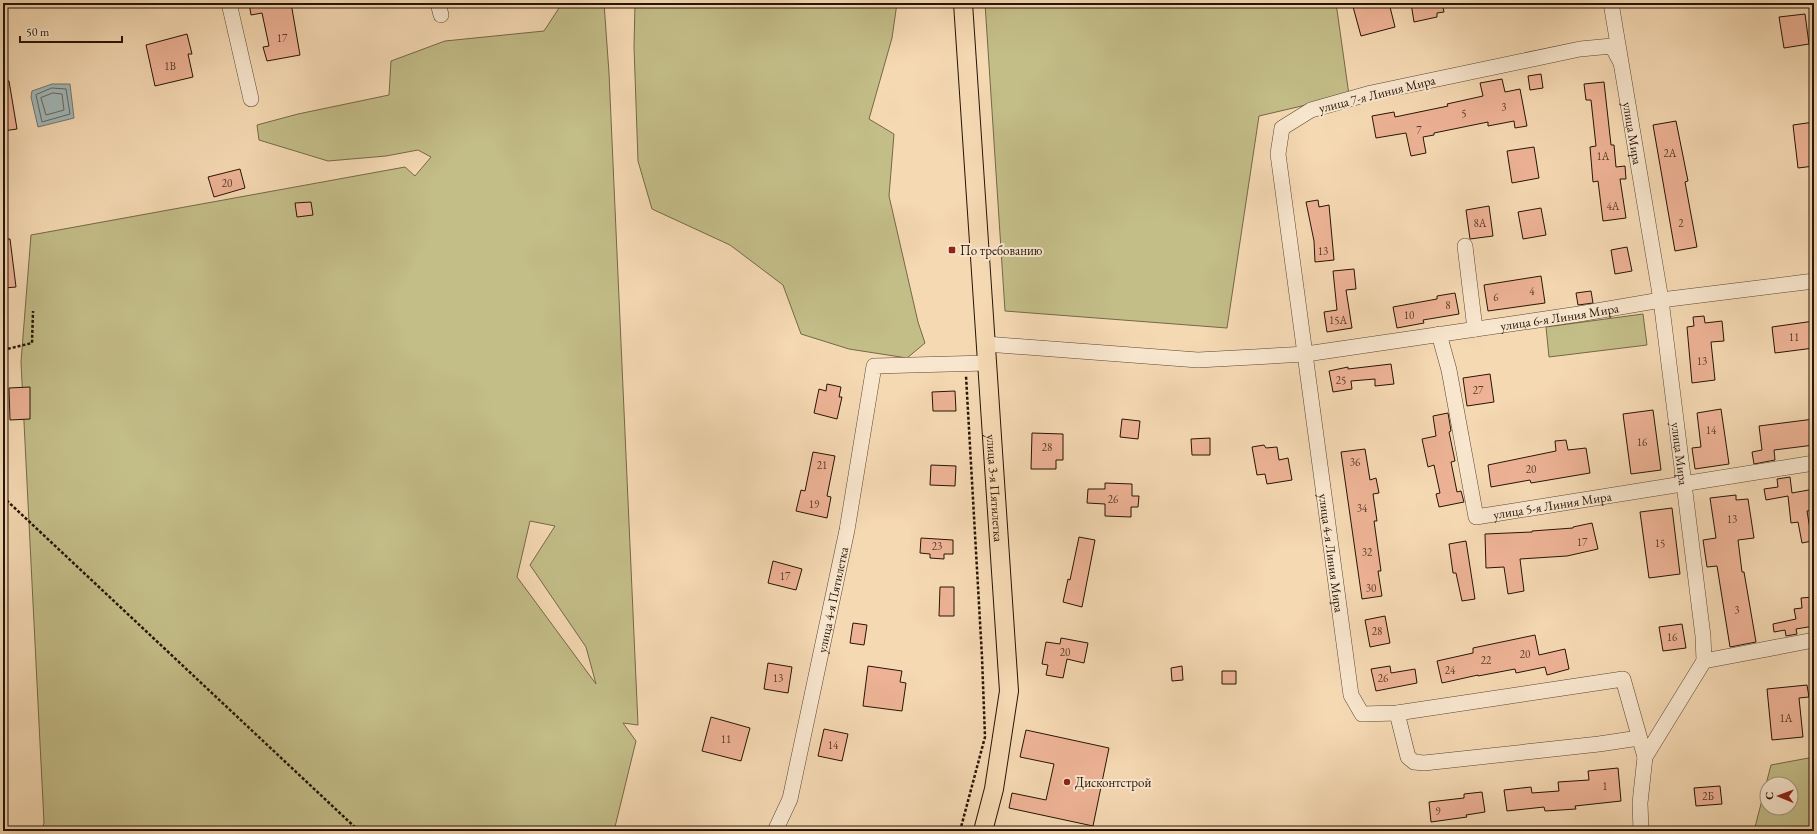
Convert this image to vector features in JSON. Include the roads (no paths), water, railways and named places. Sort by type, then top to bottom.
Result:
[{"type":"main road","name":"улица 3-я Пятилетка","points":[[963,3],[1009,691],[994,789],[983,831]]},
{"type":"street","points":[[229,3],[251,99]]},
{"type":"street","name":"улица Мира","points":[[1611,3],[1661,300],[1703,636],[1704,661]]},
{"type":"street","name":"улица 7-я Линия Мира","points":[[1306,354],[1278,154],[1282,128],[1311,110],[1371,93],[1580,49],[1612,46],[1620,61]]},
{"type":"street","points":[[1465,246],[1475,329]]},
{"type":"street","name":"улица 6-я Линия Мира","points":[[986,344],[1198,360],[1306,354],[1661,300],[1814,281]]},
{"type":"street","name":"улица 5-я Линия Мира","points":[[1438,334],[1449,370],[1476,517],[1814,463]]},
{"type":"street","name":"улица 4-я Линия Мира","points":[[1306,354],[1351,695],[1362,714],[1397,713],[1623,679],[1639,738]]},
{"type":"street","name":"улица 4-я Пятилетка","points":[[775,831],[790,799],[844,546],[874,366],[987,363]]},
{"type":"street","points":[[1645,757],[1704,661],[1814,640]]},
{"type":"street","points":[[1397,713],[1408,757],[1414,762],[1424,763],[1599,744],[1639,738],[1645,757],[1640,803],[1641,831]]},
{"type":"water","points":[[52,84],[70,84],[74,118],[38,127],[31,97],[32,91]]},
{"type":"place","name":"По требованию","points":[[952,250]]},
{"type":"place","name":"Дисконтстрой","points":[[1067,782]]}]
